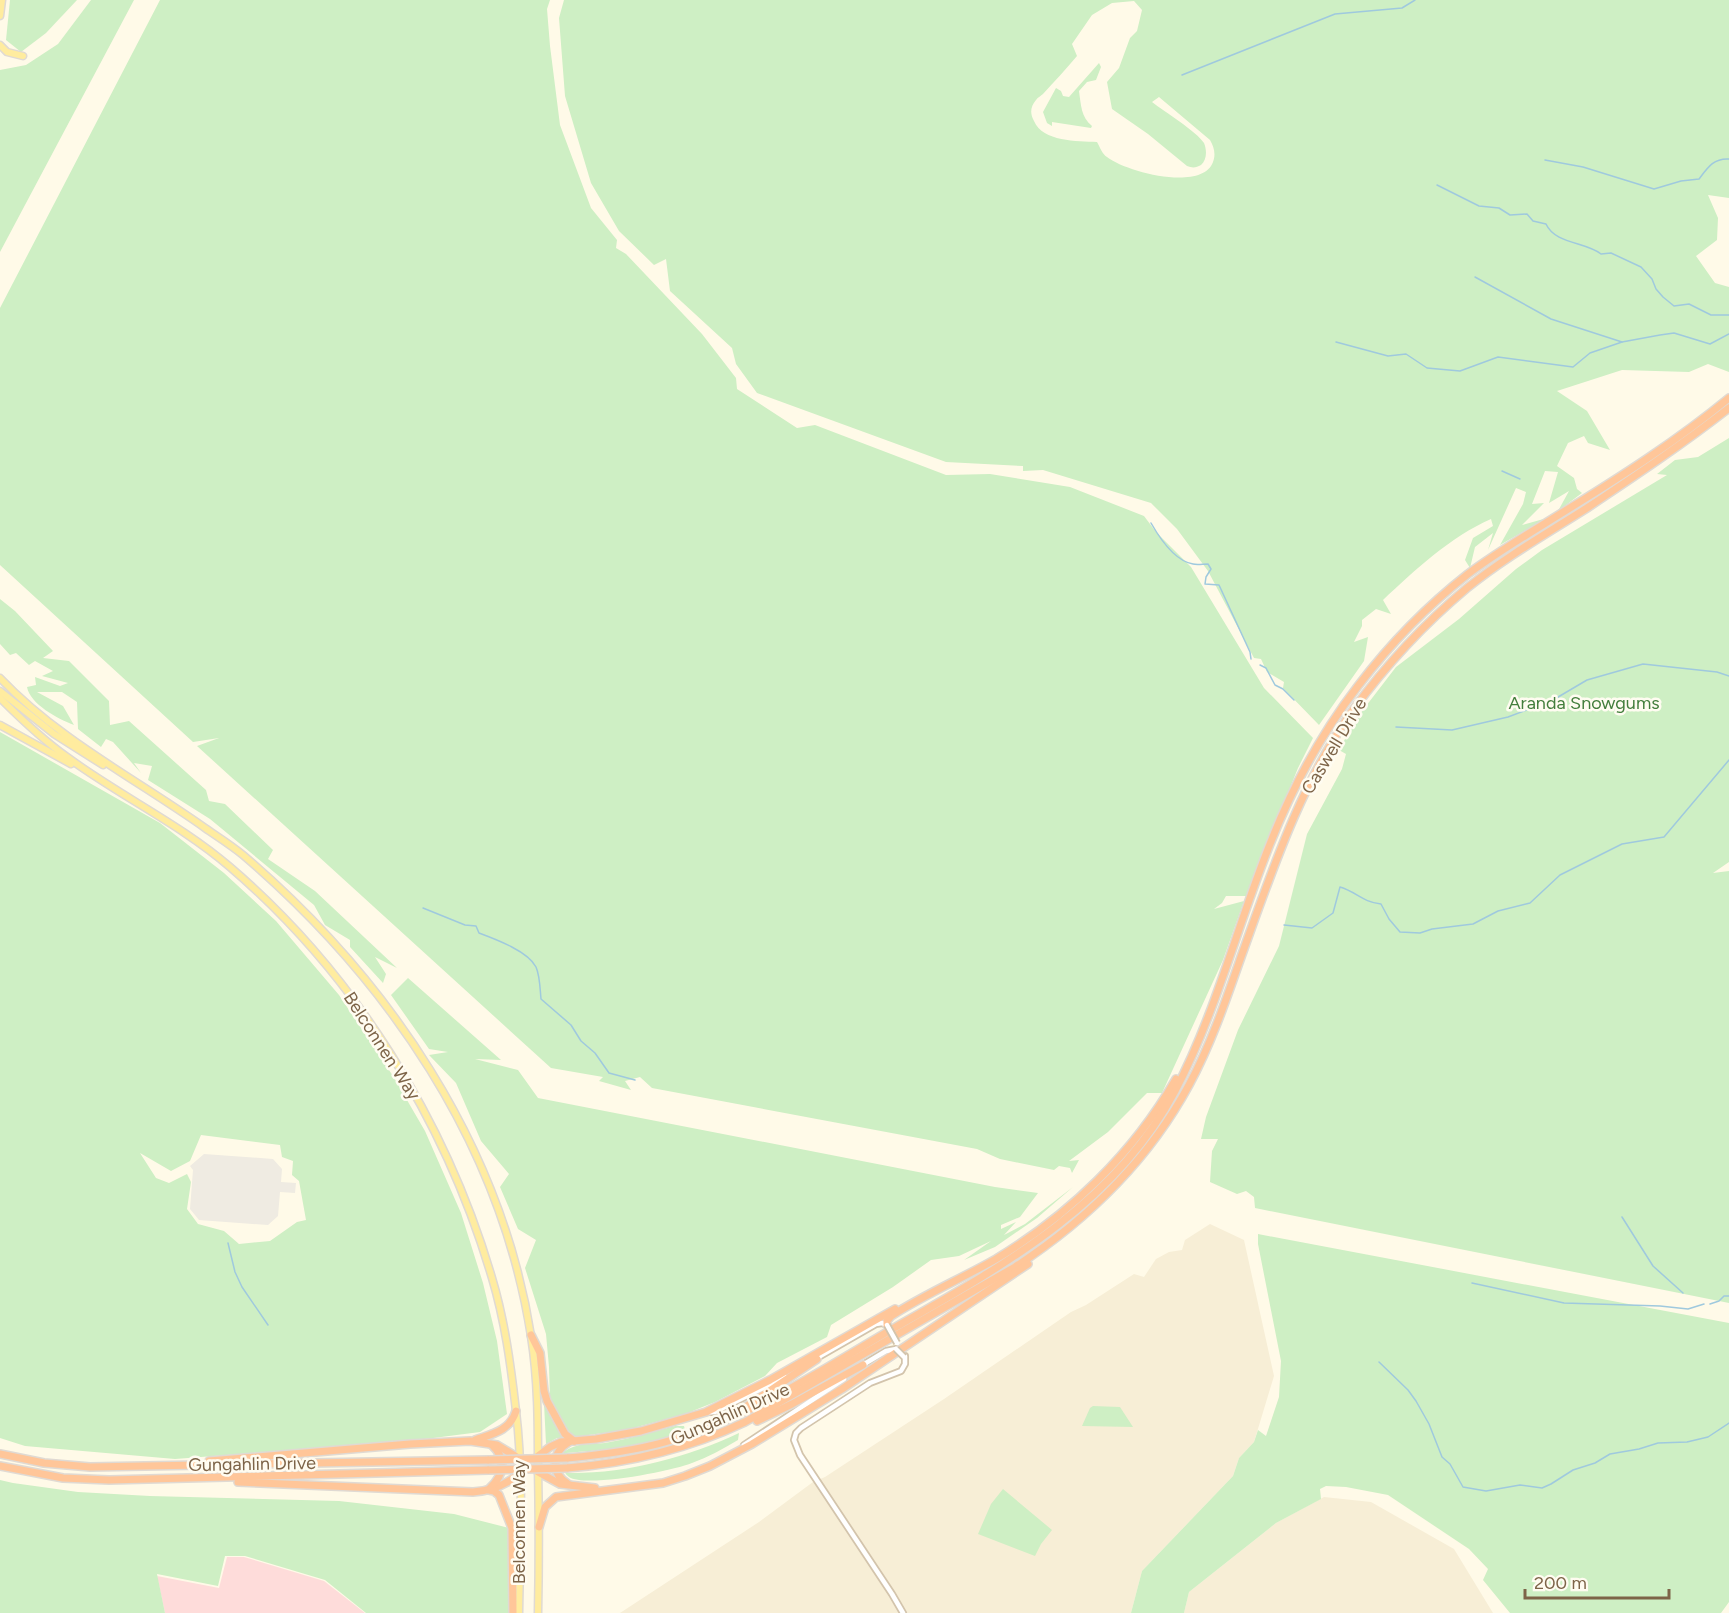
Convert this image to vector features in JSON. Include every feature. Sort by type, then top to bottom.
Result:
[{"type":"highway","name":"Caswell Drive","points":[[1217,991],[1288,801],[1308,761],[1344,705],[1386,652],[1433,604],[1468,574],[1666,446],[1729,398]]},
{"type":"highway","name":"Caswell Drive","points":[[1094,1208],[1150,1146],[1189,1086],[1217,1023],[1295,813],[1327,750],[1366,693],[1412,639],[1448,604],[1484,575],[1640,472],[1729,408]]},
{"type":"highway","points":[[887,1325],[890,1317],[918,1299],[978,1269],[1017,1246],[1070,1207],[1099,1179],[1157,1110],[1181,1071],[1217,991]]},
{"type":"highway","name":"Gungahlin Drive","points":[[0,1454],[66,1466],[159,1467],[489,1460],[567,1458],[620,1452],[677,1439],[774,1398],[978,1279],[1042,1238],[1087,1202],[1136,1149],[1172,1098],[1192,1057],[1217,991]]},
{"type":"highway","points":[[539,1527],[546,1505],[556,1497],[603,1489],[663,1483],[730,1456],[832,1395],[976,1300],[1075,1229],[1094,1208]]},
{"type":"highway","name":"Gungahlin Drive","points":[[0,1466],[63,1478],[174,1480],[567,1468],[633,1460],[703,1441],[779,1404],[1015,1267],[1053,1241],[1094,1208]]},
{"type":"highway","points":[[538,1456],[556,1444],[641,1431],[706,1412],[770,1380],[917,1296],[978,1269]]},
{"type":"highway","points":[[531,1335],[540,1353],[547,1401],[565,1434],[573,1441]]},
{"type":"highway","points":[[725,1420],[827,1353]]},
{"type":"highway","points":[[703,1441],[722,1437],[778,1412],[863,1365]]},
{"type":"highway","points":[[470,1441],[506,1427],[513,1420],[516,1412]]},
{"type":"highway","points":[[159,1467],[402,1444],[470,1441],[490,1443],[506,1449],[520,1459]]},
{"type":"highway","points":[[573,1441],[558,1452],[555,1466],[562,1480],[576,1486]]},
{"type":"highway","points":[[488,1490],[498,1480],[503,1467],[500,1455],[490,1443]]},
{"type":"highway","points":[[174,1480],[470,1492],[488,1490],[508,1482],[521,1472]]},
{"type":"highway","points":[[538,1472],[553,1481],[603,1489]]},
{"type":"highway","points":[[488,1490],[499,1495],[512,1528],[513,1613]]},
{"type":"main road","points":[[0,16],[2,0]]},
{"type":"main road","points":[[0,45],[7,52],[23,56]]},
{"type":"main road","name":"Belconnen Way","points":[[0,678],[26,704],[64,734],[240,853],[297,903],[363,976],[426,1061],[457,1115],[496,1199],[516,1265],[531,1335],[538,1410],[538,1613]]},
{"type":"main road","points":[[0,691],[63,740],[146,788]]},
{"type":"main road","name":"Belconnen Way","points":[[0,698],[55,748],[93,775],[162,817],[228,865],[283,915],[346,990],[404,1074],[432,1128],[468,1209],[493,1280],[516,1412],[520,1459],[519,1613]]},
{"type":"main road","points":[[0,725],[57,758],[93,775]]},
{"type":"main road","points":[[521,1472],[538,1456]]},
{"type":"main road","points":[[520,1459],[538,1472]]},
{"type":"street","points":[[706,1412],[716,1412],[748,1397],[877,1323],[887,1325],[904,1357],[905,1364],[901,1371],[870,1383],[801,1428],[794,1440],[796,1448],[903,1613]]},
{"type":"street","points":[[730,1456],[863,1365],[898,1346]]},
{"type":"shaded area","points":[[204,1154],[273,1159],[282,1169],[281,1182],[296,1183],[295,1193],[280,1192],[278,1216],[268,1225],[199,1220],[190,1209],[193,1170],[190,1166]]},
{"type":"shaded area","points":[[1210,1224],[1244,1240],[1274,1376],[1254,1442],[1239,1458],[1233,1476],[1142,1571],[1131,1613],[620,1613],[759,1522],[813,1482],[825,1477],[944,1399],[1071,1312],[1134,1274],[1144,1277],[1156,1259],[1169,1252],[1182,1250],[1185,1240]]},
{"type":"shaded area","points":[[1324,1497],[1371,1502],[1454,1549],[1493,1613],[1184,1613],[1189,1592],[1276,1523]]},
{"type":"shaded area","points":[[227,1557],[244,1557],[324,1581],[365,1613],[165,1613],[157,1576],[219,1588]]},
{"type":"green space","points":[[10,0],[77,0],[46,33],[21,52],[6,40]]},
{"type":"green space","points":[[91,0],[134,0],[0,252],[0,70],[26,65],[58,44]]},
{"type":"green space","points":[[160,0],[550,0],[547,9],[560,125],[591,208],[617,240],[616,248],[626,254],[702,334],[736,378],[737,389],[797,428],[815,425],[946,475],[990,474],[1070,487],[1144,516],[1156,532],[1191,567],[1264,688],[1313,738],[1298,768],[1246,896],[1226,896],[1222,903],[1214,909],[1244,901],[1223,960],[1162,1093],[1147,1093],[1108,1132],[1069,1161],[1079,1160],[1072,1173],[1070,1168],[1059,1166],[1054,1170],[1000,1159],[977,1149],[652,1088],[640,1077],[625,1081],[631,1090],[599,1081],[603,1077],[551,1068],[197,746],[219,738],[193,742],[0,565],[0,308]]},
{"type":"green space","points":[[564,0],[1729,0],[1729,198],[1708,195],[1718,218],[1717,240],[1696,256],[1715,283],[1729,287],[1729,372],[1708,364],[1689,372],[1622,370],[1557,391],[1587,411],[1610,450],[1588,443],[1584,436],[1568,443],[1557,466],[1574,478],[1577,489],[1582,493],[1558,511],[1569,491],[1549,503],[1558,472],[1545,471],[1532,504],[1544,503],[1522,525],[1547,518],[1500,545],[1523,504],[1526,492],[1516,488],[1488,550],[1493,533],[1475,547],[1470,568],[1465,560],[1473,538],[1493,526],[1491,519],[1461,535],[1408,577],[1383,600],[1391,614],[1376,609],[1362,620],[1362,626],[1354,642],[1368,637],[1364,661],[1319,725],[1283,688],[1284,682],[1267,672],[1261,659],[1254,658],[1208,571],[1177,529],[1151,503],[1043,470],[1023,471],[1023,466],[946,462],[757,393],[736,364],[732,348],[670,291],[666,259],[654,265],[619,231],[591,183],[565,96],[559,18]],"holes":[[[1134,1],[1142,10],[1137,31],[1130,38],[1119,68],[1107,82],[1112,109],[1148,134],[1187,166],[1201,165],[1206,155],[1204,143],[1187,127],[1152,102],[1159,97],[1210,140],[1214,153],[1213,162],[1206,171],[1194,176],[1180,178],[1163,176],[1130,168],[1105,156],[1097,142],[1061,139],[1045,133],[1038,128],[1032,116],[1031,110],[1036,100],[1077,56],[1072,44],[1092,15],[1112,3]]]},
{"type":"green space","points":[[1099,63],[1101,67],[1096,80],[1087,82],[1079,91],[1082,110],[1091,128],[1052,122],[1052,126],[1047,123],[1043,112],[1056,88],[1063,96],[1069,97]]},
{"type":"green space","name":"Aranda Snowgums","points":[[1729,438],[1729,862],[1713,873],[1729,871],[1729,1303],[1255,1208],[1254,1197],[1246,1191],[1237,1194],[1210,1182],[1212,1151],[1218,1139],[1201,1139],[1206,1117],[1238,1030],[1279,946],[1307,834],[1342,769],[1346,754],[1339,750],[1356,719],[1396,667],[1459,619],[1516,569],[1542,550],[1667,475],[1657,474],[1675,460],[1698,457]]},
{"type":"green space","points":[[0,599],[15,611],[53,651],[43,658],[69,661],[109,701],[110,725],[129,721],[206,790],[209,801],[225,804],[273,850],[268,859],[315,891],[397,968],[375,957],[386,974],[383,983],[350,947],[350,940],[325,925],[314,905],[210,819],[148,780],[152,766],[134,763],[141,773],[113,742],[106,739],[101,747],[78,729],[77,702],[62,692],[37,692],[63,706],[74,725],[53,715],[33,699],[27,687],[36,685],[35,677],[60,686],[68,683],[42,676],[53,671],[35,661],[29,665],[16,653],[10,655],[0,644]]},
{"type":"green space","points":[[0,732],[160,823],[224,873],[276,921],[339,995],[393,1076],[425,1131],[461,1213],[483,1283],[497,1341],[507,1414],[480,1432],[410,1441],[175,1459],[25,1446],[0,1438]],"holes":[[[201,1135],[280,1145],[282,1157],[293,1161],[292,1175],[299,1181],[306,1220],[297,1222],[270,1241],[239,1244],[224,1231],[198,1224],[187,1209],[191,1182],[187,1174],[169,1183],[156,1178],[140,1153],[171,1171],[190,1161]]]},
{"type":"green space","points":[[408,978],[501,1060],[475,1059],[518,1070],[538,1098],[995,1187],[1038,1193],[1020,1217],[1001,1225],[1001,1229],[1016,1222],[1004,1235],[1025,1224],[1073,1187],[1037,1218],[995,1247],[964,1260],[991,1241],[959,1256],[931,1260],[893,1287],[831,1325],[827,1337],[777,1363],[765,1376],[715,1402],[685,1414],[626,1430],[573,1437],[568,1433],[550,1398],[546,1334],[525,1268],[536,1240],[518,1229],[500,1187],[509,1174],[481,1141],[456,1083],[429,1055],[448,1052],[429,1049],[391,995]]},
{"type":"green space","points":[[1258,1234],[1729,1323],[1729,1602],[1721,1613],[1510,1613],[1483,1580],[1488,1569],[1469,1549],[1388,1495],[1346,1487],[1326,1486],[1320,1489],[1321,1499],[1276,1523],[1189,1592],[1184,1613],[1131,1613],[1142,1571],[1233,1476],[1239,1458],[1254,1442],[1258,1430],[1266,1436],[1279,1397],[1281,1361]]},
{"type":"green space","points":[[544,1403],[565,1438],[557,1438],[546,1444]]},
{"type":"green space","points":[[1093,1406],[1120,1407],[1133,1427],[1082,1426]]},
{"type":"green space","points":[[675,1426],[684,1426],[685,1430],[673,1436],[643,1444],[566,1453],[567,1473],[611,1471],[655,1463],[698,1450],[739,1433],[738,1440],[692,1463],[649,1474],[593,1481],[569,1477],[563,1469],[564,1452],[574,1447],[605,1443]]},
{"type":"green space","points":[[0,1480],[78,1492],[339,1501],[454,1514],[509,1528],[509,1613],[366,1613],[325,1580],[245,1556],[225,1556],[218,1586],[157,1574],[165,1613],[0,1613]]},
{"type":"green space","points":[[1003,1489],[1052,1530],[1035,1556],[978,1534],[991,1504]]},
{"type":"waterway","points":[[1182,75],[1335,14],[1402,8],[1415,0]]},
{"type":"waterway","points":[[1545,160],[1583,167],[1654,189],[1681,181],[1699,179],[1715,162],[1729,159]]},
{"type":"waterway","points":[[1437,185],[1479,206],[1499,208],[1510,215],[1527,214],[1533,221],[1546,224],[1550,231],[1563,239],[1601,254],[1611,253],[1641,267],[1652,279],[1656,289],[1674,306],[1689,304],[1711,315],[1729,315]]},
{"type":"waterway","points":[[1475,277],[1551,319],[1622,342]]},
{"type":"waterway","points":[[1336,342],[1388,356],[1406,354],[1427,368],[1460,371],[1498,357],[1573,367],[1590,353],[1622,342],[1674,333],[1710,344],[1729,334]]},
{"type":"waterway","points":[[1502,471],[1520,479]]},
{"type":"waterway","points":[[1151,523],[1163,541],[1180,558],[1193,564],[1208,564],[1211,569],[1205,584],[1219,585],[1250,652],[1251,659]]},
{"type":"waterway","points":[[1396,727],[1452,730],[1508,717],[1553,700],[1587,680],[1643,664],[1717,672],[1729,676]]},
{"type":"waterway","points":[[1260,665],[1266,668],[1275,685],[1283,689],[1294,700]]},
{"type":"waterway","points":[[1284,925],[1312,928],[1333,913],[1340,887],[1369,901],[1381,904],[1389,919],[1400,932],[1420,933],[1432,929],[1473,924],[1498,911],[1530,903],[1560,875],[1622,844],[1664,837],[1729,760]]},
{"type":"waterway","points":[[423,908],[465,925],[476,926],[479,933],[510,946],[526,956],[536,967],[541,999],[571,1025],[581,1041],[595,1053],[609,1073],[635,1080]]},
{"type":"waterway","points":[[1622,1217],[1653,1266],[1683,1293]]},
{"type":"waterway","points":[[228,1243],[235,1272],[242,1287],[268,1325]]},
{"type":"waterway","points":[[1472,1283],[1564,1303],[1688,1309],[1704,1304]]},
{"type":"waterway","points":[[1710,1304],[1719,1301],[1724,1296],[1729,1296]]},
{"type":"waterway","points":[[1379,1362],[1416,1401],[1429,1424],[1442,1457],[1450,1464],[1463,1487],[1486,1491],[1520,1485],[1542,1488],[1573,1470],[1595,1463],[1610,1454],[1658,1443],[1687,1442],[1708,1437],[1729,1423]]}]
